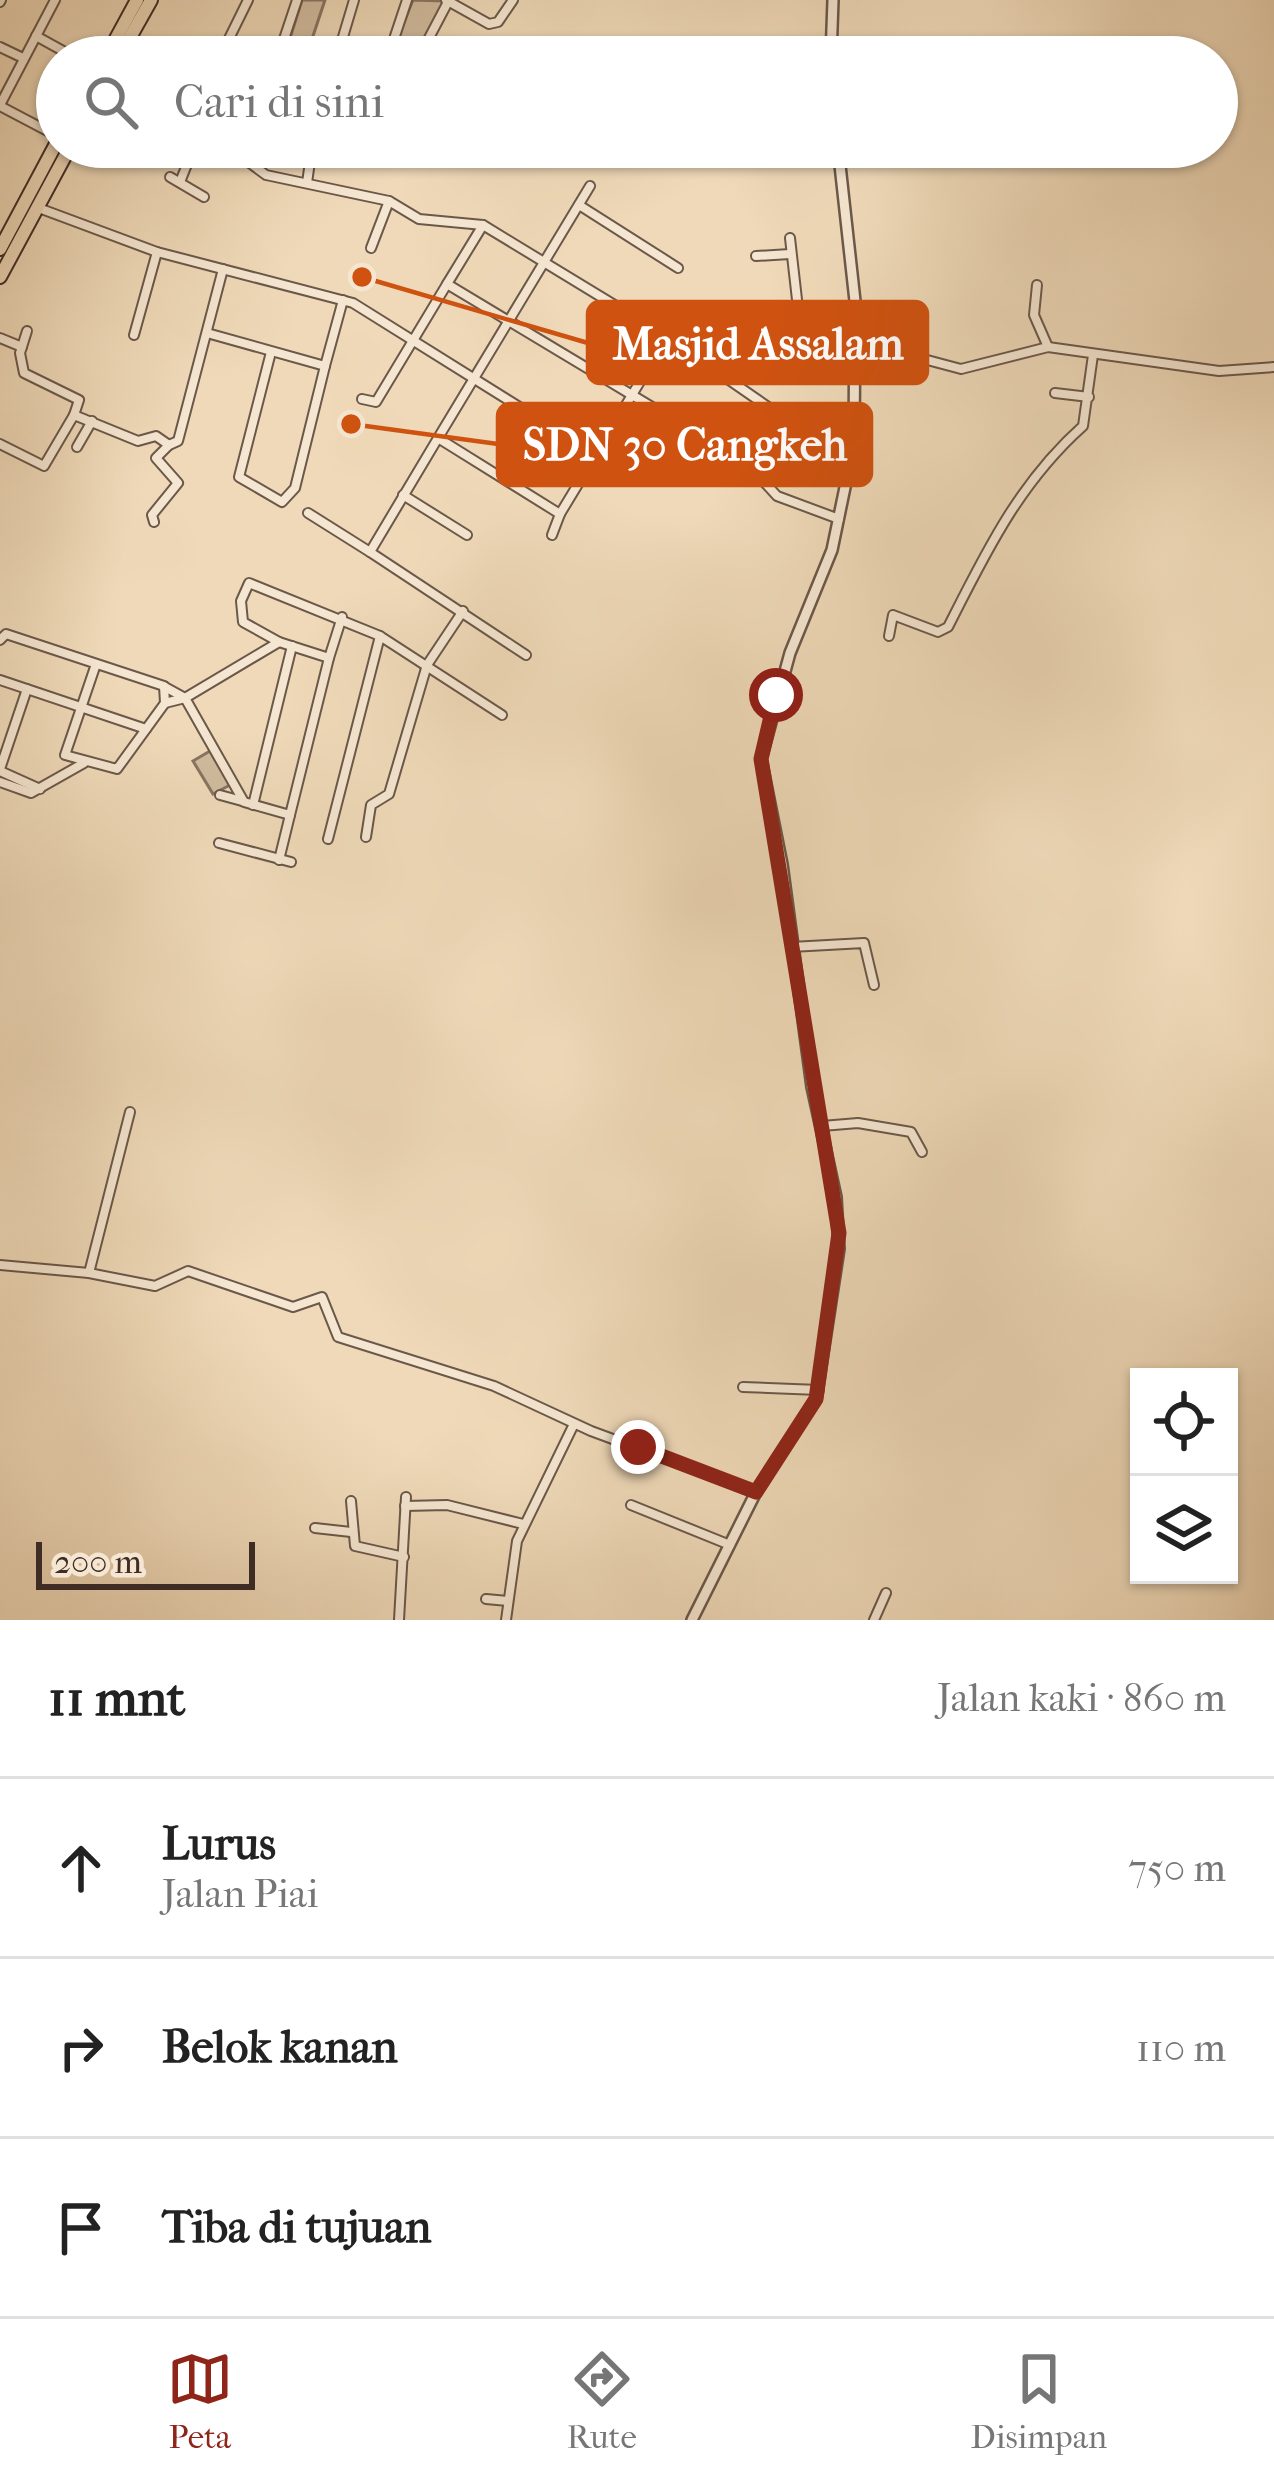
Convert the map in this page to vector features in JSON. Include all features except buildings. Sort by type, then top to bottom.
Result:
[{"type":"highway","points":[[117,36],[137,0]]},
{"type":"highway","points":[[131,36],[151,0]]},
{"type":"highway","points":[[48,173],[49,168]]},
{"type":"highway","points":[[0,277],[52,168]]},
{"type":"highway","points":[[0,249],[31,205]]},
{"type":"street","points":[[36,126],[0,105],[55,0]]},
{"type":"street","points":[[230,36],[248,0]]},
{"type":"street","points":[[285,36],[297,0]]},
{"type":"street","points":[[343,36],[354,0]]},
{"type":"street","points":[[395,36],[407,0]]},
{"type":"street","points":[[430,36],[448,0],[489,24],[501,18],[513,0]]},
{"type":"street","points":[[832,36],[833,0]]},
{"type":"street","points":[[0,46],[23,58]]},
{"type":"street","points":[[182,168],[175,179],[204,197]]},
{"type":"street","points":[[256,168],[266,175],[389,201],[419,219],[483,226],[547,261],[771,410],[752,465],[775,495],[839,519]]},
{"type":"street","points":[[307,183],[309,168]]},
{"type":"street","points":[[692,1620],[756,1492],[819,1390],[839,1233],[789,948],[788,899],[763,772],[763,745],[839,519],[854,444],[855,336],[840,168]]},
{"type":"street","points":[[370,552],[590,186]]},
{"type":"street","points":[[371,248],[389,201]]},
{"type":"street","points":[[31,205],[157,252],[343,300],[625,472]]},
{"type":"street","points":[[579,205],[678,268]]},
{"type":"street","points":[[362,399],[376,401],[483,226]]},
{"type":"street","points":[[790,238],[800,326]]},
{"type":"street","points":[[134,335],[157,252]]},
{"type":"street","points":[[756,256],[790,254]]},
{"type":"street","points":[[154,522],[152,515],[178,483],[156,458],[178,442],[223,269]]},
{"type":"street","points":[[447,284],[662,413]]},
{"type":"street","points":[[1036,285],[1034,315],[1048,347]]},
{"type":"street","points":[[271,352],[239,477],[282,502],[296,488],[343,300]]},
{"type":"street","points":[[552,535],[560,514],[681,314]]},
{"type":"street","points":[[780,356],[788,333],[800,326],[855,336],[961,369],[1048,347],[1219,371],[1274,367]]},
{"type":"street","points":[[0,444],[44,466],[79,400],[25,374],[22,347],[27,331]]},
{"type":"street","points":[[207,333],[325,366]]},
{"type":"street","points":[[0,338],[22,347]]},
{"type":"street","points":[[890,636],[895,615],[938,632],[948,627],[1010,508],[1062,442],[1083,426],[1093,355]]},
{"type":"street","points":[[1055,393],[1089,397]]},
{"type":"street","points":[[74,416],[138,441],[154,436],[169,445]]},
{"type":"street","points":[[77,447],[92,422]]},
{"type":"street","points":[[438,438],[560,514]]},
{"type":"street","points":[[403,495],[467,535]]},
{"type":"street","points":[[308,513],[526,655]]},
{"type":"street","points":[[329,658],[279,642],[243,622],[242,602],[249,583],[380,636],[502,715]]},
{"type":"street","points":[[367,837],[370,805],[389,794],[427,664],[463,611]]},
{"type":"street","points":[[278,861],[342,617]]},
{"type":"street","points":[[0,640],[6,634],[164,686],[185,698],[248,804]]},
{"type":"street","points":[[328,839],[380,636]]},
{"type":"street","points":[[65,755],[117,769],[165,704],[185,698],[279,642]]},
{"type":"street","points":[[248,804],[292,646]]},
{"type":"street","points":[[56,778],[96,664]]},
{"type":"street","points":[[0,680],[146,729]]},
{"type":"street","points":[[164,686],[165,704]]},
{"type":"street","points":[[27,689],[0,770],[40,789]]},
{"type":"street","points":[[0,715],[16,722]]},
{"type":"street","points":[[0,782],[26,793],[85,762]]},
{"type":"street","points":[[220,795],[290,815]]},
{"type":"street","points":[[219,843],[291,862]]},
{"type":"street","points":[[789,948],[864,943],[874,985]]},
{"type":"street","points":[[89,1273],[130,1112]]},
{"type":"street","points":[[822,1126],[858,1124],[911,1132],[922,1152]]},
{"type":"street","points":[[0,1265],[89,1273],[155,1286],[188,1271],[292,1307],[322,1297],[338,1337],[420,1367],[460,1374],[574,1424],[756,1492]]},
{"type":"street","points":[[743,1387],[819,1390]]},
{"type":"street","points":[[506,1620],[510,1565],[523,1524],[574,1424]]},
{"type":"street","points":[[351,1501],[351,1532],[357,1548],[404,1557]]},
{"type":"street","points":[[399,1620],[406,1502],[447,1504],[523,1524]]},
{"type":"street","points":[[631,1505],[730,1545]]},
{"type":"street","points":[[315,1528],[351,1532]]},
{"type":"street","points":[[874,1620],[886,1593]]},
{"type":"street","points":[[487,1599],[508,1601]]},
{"type":"shaded area","points":[[302,0],[325,0],[313,36],[291,36]]},
{"type":"shaded area","points":[[413,0],[445,1],[427,36],[398,36]]},
{"type":"shaded area","points":[[210,751],[230,785],[213,794],[193,761]]},
{"type":"place","name":"Masjid Assalam","points":[[362,277]]},
{"type":"place","name":"SDN 30 Cangkeh","points":[[351,424]]},
{"type":"route","points":[[638,1447],[756,1492],[809,1413],[825,1363],[839,1233],[789,948],[788,899],[761,759],[776,695]]}]
